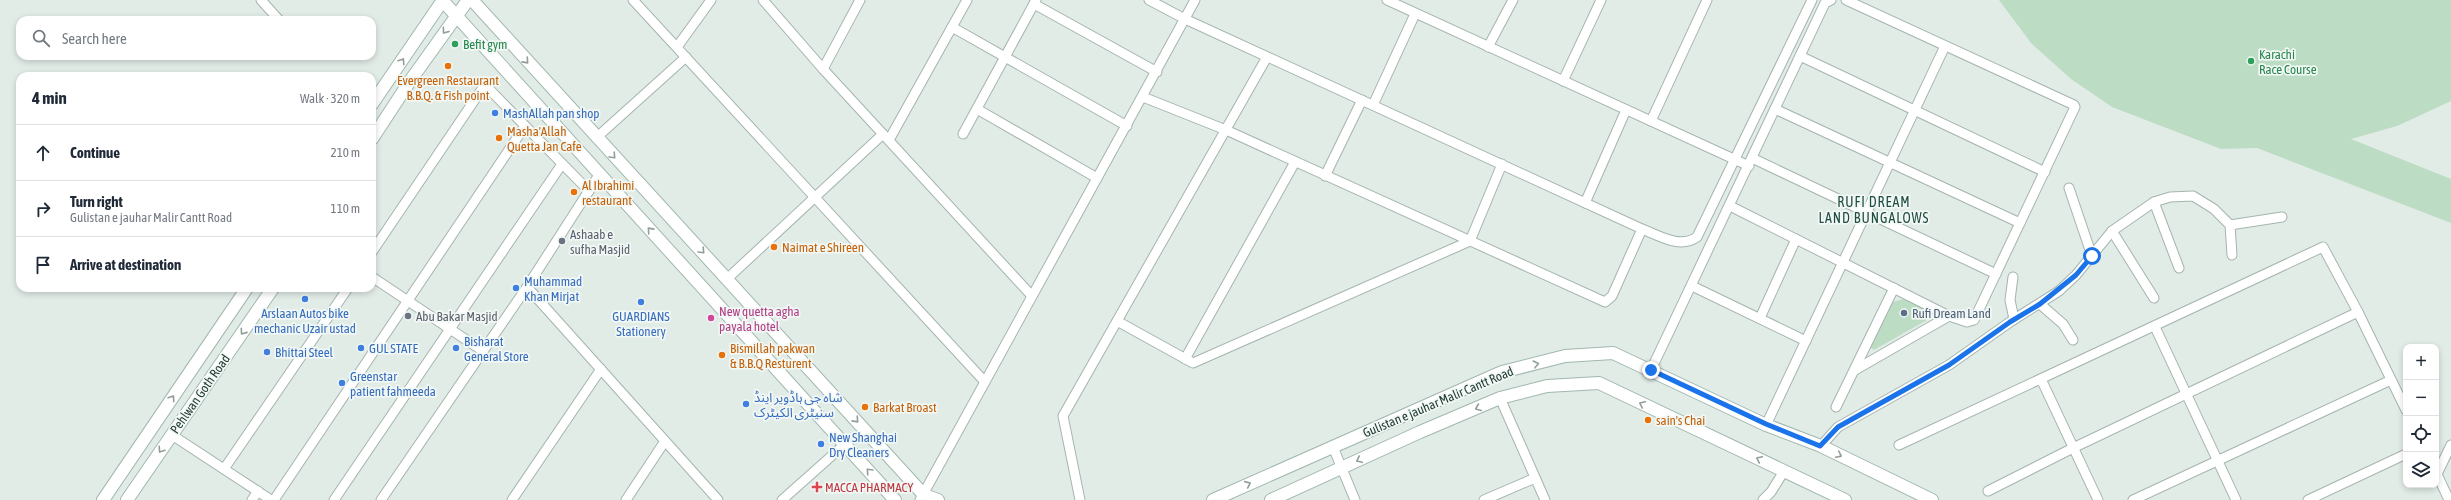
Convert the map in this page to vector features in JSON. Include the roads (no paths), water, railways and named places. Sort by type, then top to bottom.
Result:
[{"type":"main road","points":[[376,98],[442,0],[895,500]]},
{"type":"main road","points":[[376,133],[468,0]]},
{"type":"main road","points":[[472,0],[596,138],[728,278],[922,497],[938,500]]},
{"type":"main road","name":"Pehlwan Goth Road","points":[[103,500],[244,292]]},
{"type":"main road","name":"Pehlwan Goth Road","points":[[127,500],[270,292]]},
{"type":"main road","name":"Gulistan e jauhar Malir Cantt Road","points":[[1213,500],[1502,372],[1565,356],[1613,353],[1766,424],[1820,446],[1932,500]]},
{"type":"main road","name":"Gulistan e jauhar Malir Cantt Road","points":[[1271,500],[1500,398],[1547,386],[1599,383],[1845,500]]},
{"type":"street","points":[[261,0],[275,16]]},
{"type":"street","points":[[633,0],[637,7],[677,47],[816,196],[985,382]]},
{"type":"street","points":[[677,47],[710,0]]},
{"type":"street","points":[[763,0],[823,69],[1031,295]]},
{"type":"street","points":[[823,69],[860,0]]},
{"type":"street","points":[[728,278],[816,196],[886,137],[952,27],[966,0]]},
{"type":"street","points":[[1149,0],[1184,19],[1642,229],[1677,243],[1690,242],[1697,237],[1736,160],[1812,0]]},
{"type":"street","points":[[922,497],[1031,295],[1127,126],[1184,19],[1196,0]]},
{"type":"street","points":[[1387,0],[1407,4],[1415,14],[1736,160],[1751,162],[1867,212],[1996,274]]},
{"type":"street","points":[[1488,47],[1513,0]]},
{"type":"street","points":[[1563,81],[1601,0]]},
{"type":"street","points":[[1651,121],[1707,0]]},
{"type":"street","points":[[1651,370],[1751,162],[1825,3],[1831,0]]},
{"type":"street","points":[[1730,206],[1949,316],[1972,322],[2074,110],[2074,104],[1846,0]]},
{"type":"street","points":[[963,134],[1035,2],[1157,72]]},
{"type":"street","points":[[1373,105],[1415,14]]},
{"type":"street","points":[[952,27],[1127,126]]},
{"type":"street","points":[[1766,424],[1844,263],[1945,46]]},
{"type":"street","points":[[1800,56],[2044,172]]},
{"type":"street","points":[[596,138],[686,57]]},
{"type":"street","points":[[1080,500],[1063,416],[1267,57]]},
{"type":"street","points":[[376,246],[478,91],[482,88],[489,88],[589,191]]},
{"type":"street","points":[[1143,97],[1226,130],[1605,302],[1612,296],[1642,229]]},
{"type":"street","points":[[1326,176],[1362,100]]},
{"type":"street","points":[[977,108],[1097,178]]},
{"type":"street","points":[[1775,109],[1891,161],[2020,223]]},
{"type":"street","points":[[1585,203],[1626,110]]},
{"type":"street","points":[[274,500],[525,126]]},
{"type":"street","points":[[1185,359],[1295,162]]},
{"type":"street","points":[[334,500],[562,164]]},
{"type":"street","points":[[1117,321],[1193,363],[1470,241],[1502,164]]},
{"type":"street","points":[[381,500],[526,287],[599,174]]},
{"type":"street","points":[[2069,188],[2092,256]]},
{"type":"street","points":[[1820,446],[1838,427],[1949,365],[2014,319],[2040,304],[2076,275],[2112,231],[2154,202],[2170,197],[2193,196],[2214,209],[2230,225],[2232,255]]},
{"type":"street","points":[[2154,202],[2179,268]]},
{"type":"street","points":[[2230,225],[2282,217]]},
{"type":"street","points":[[2112,231],[2154,298]]},
{"type":"street","points":[[1760,318],[1796,239]]},
{"type":"street","points":[[1899,445],[2155,327],[2323,247],[2358,312],[2403,404]]},
{"type":"street","points":[[2013,277],[2010,300],[2014,319]]},
{"type":"street","points":[[376,280],[483,351]]},
{"type":"street","points":[[1692,286],[1806,341]]},
{"type":"street","points":[[526,287],[718,500]]},
{"type":"street","points":[[1836,407],[1894,288]]},
{"type":"street","points":[[224,469],[345,292]]},
{"type":"street","points":[[2040,304],[2063,324],[2073,340]]},
{"type":"street","points":[[1988,491],[2073,448],[2358,312]]},
{"type":"street","points":[[1855,370],[1949,316]]},
{"type":"street","points":[[2155,327],[2188,393],[2217,461],[2236,500]]},
{"type":"street","points":[[512,500],[600,369]]},
{"type":"street","points":[[2041,379],[2098,500]]},
{"type":"street","points":[[2133,500],[2391,380]]},
{"type":"street","points":[[1500,398],[1545,500]]},
{"type":"street","points":[[172,435],[271,500]]},
{"type":"street","points":[[626,500],[665,441]]},
{"type":"street","points":[[782,500],[845,444]]},
{"type":"street","points":[[2439,467],[2451,445]]},
{"type":"street","points":[[1333,447],[1355,500]]},
{"type":"street","points":[[2308,500],[2403,455]]},
{"type":"street","points":[[1763,500],[1772,492],[1784,471]]},
{"type":"street","points":[[1484,500],[1535,478]]},
{"type":"street","points":[[2439,479],[2449,500]]},
{"type":"street","points":[[252,500],[258,491]]},
{"type":"place","name":"Befit gym","points":[[455,44]]},
{"type":"place","name":"Karachi Race Course","points":[[2251,61]]},
{"type":"place","name":"Evergreen Restaurant B.B.Q. & Fish point","points":[[448,66]]},
{"type":"place","name":"MashAllah pan shop","points":[[495,113]]},
{"type":"place","name":"Masha'Allah Quetta Jan Cafe","points":[[499,138]]},
{"type":"place","name":"Al Ibrahimi restaurant","points":[[574,192]]},
{"type":"place","name":"Ashaab e sufha Masjid","points":[[562,241]]},
{"type":"place","name":"Naimat e Shireen","points":[[774,247]]},
{"type":"place","name":"Muhammad Khan Mirjat","points":[[516,288]]},
{"type":"place","name":"Arslaan Autos bike mechanic Uzair ustad","points":[[305,299]]},
{"type":"place","name":"GUARDIANS Stationery","points":[[641,302]]},
{"type":"place","name":"Rufi Dream Land","points":[[1904,313]]},
{"type":"place","name":"Abu Bakar Masjid","points":[[408,316]]},
{"type":"place","name":"New quetta agha payala hotel","points":[[711,318]]},
{"type":"place","name":"GUL STATE","points":[[361,348]]},
{"type":"place","name":"Bisharat General Store","points":[[456,348]]},
{"type":"place","name":"Bhittai Steel","points":[[267,352]]},
{"type":"place","name":"Bismillah pakwan & B.B.Q Resturent","points":[[722,355]]},
{"type":"place","name":"Greenstar patient fahmeeda","points":[[342,383]]},
{"type":"place","name":"شاہ جی ہاڈویر اینڈ سنیٹری الکیٹرک","points":[[746,404]]},
{"type":"place","name":"Barkat Broast","points":[[865,407]]},
{"type":"place","name":"sain's Chai","points":[[1648,420]]},
{"type":"place","name":"New Shanghai Dry Cleaners","points":[[821,444]]},
{"type":"place","name":"MACCA PHARMACY","points":[[817,487]]},
{"type":"district","name":"RUFI DREAM LAND BUNGALOWS","points":[[1874,210]]}]
